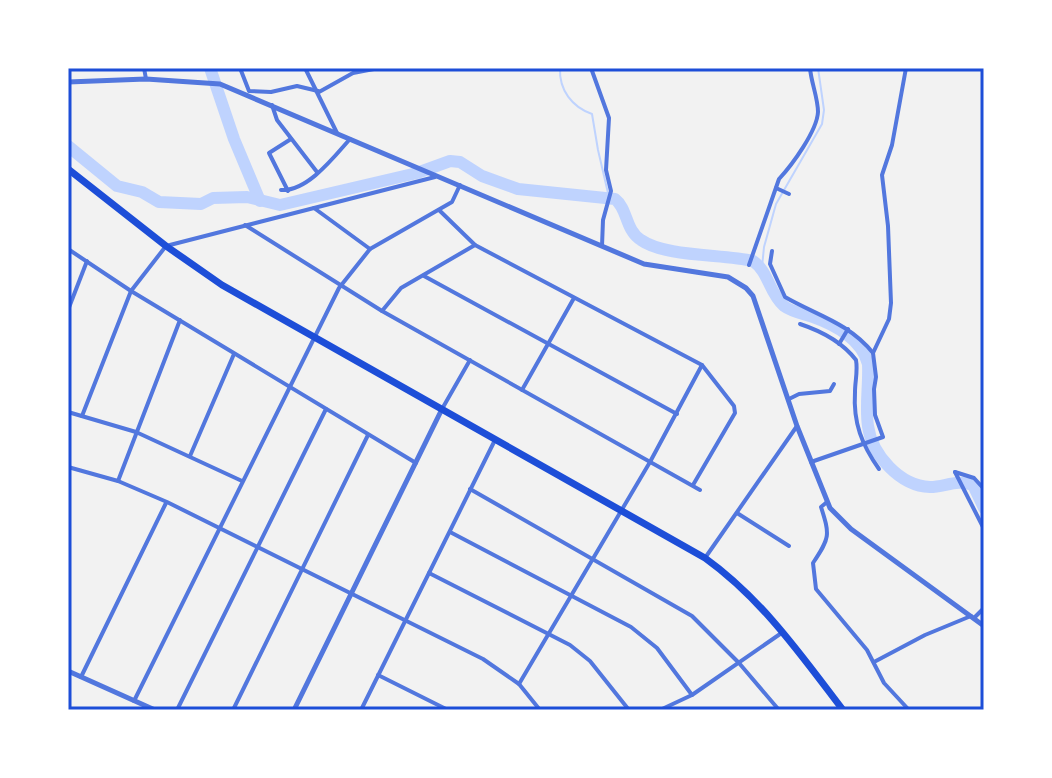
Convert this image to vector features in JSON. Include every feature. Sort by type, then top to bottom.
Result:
[{"type":"main road","points":[[68,169],[166,246],[222,285],[705,558],[733,578],[757,601],[843,710]]},
{"type":"street","points":[[144,68],[146,79]]},
{"type":"street","points":[[240,68],[248,93]]},
{"type":"street","points":[[305,68],[337,133]]},
{"type":"street","points":[[248,93],[297,86],[318,92],[353,73],[379,68]]},
{"type":"street","points":[[591,68],[609,118],[606,170],[611,191],[603,220],[602,246]]},
{"type":"street","points":[[749,265],[775,187],[815,126],[818,112],[810,68]]},
{"type":"street","points":[[811,462],[883,437],[875,415],[873,353],[889,319],[891,303],[888,226],[882,175],[892,145],[906,68]]},
{"type":"street","points":[[68,82],[146,79],[220,84],[248,93],[424,172],[644,264],[728,277],[753,296],[797,426],[827,502],[851,529],[984,626]]},
{"type":"street","points":[[272,105],[272,110],[291,139],[317,172]]},
{"type":"street","points":[[288,191],[269,153],[291,139]]},
{"type":"street","points":[[281,190],[288,191],[305,182],[350,139]]},
{"type":"street","points":[[82,416],[131,291],[166,246],[436,176]]},
{"type":"street","points":[[136,705],[242,481],[341,286],[370,249],[452,202],[460,185]]},
{"type":"street","points":[[775,187],[789,194]]},
{"type":"street","points":[[314,208],[370,249]]},
{"type":"street","points":[[439,210],[475,245],[702,365],[734,406],[735,413],[693,486]]},
{"type":"street","points":[[245,225],[382,311],[700,490]]},
{"type":"street","points":[[382,311],[401,288],[475,245]]},
{"type":"street","points":[[68,249],[131,291],[416,463]]},
{"type":"street","points":[[772,251],[770,264],[785,297],[830,317],[873,353]]},
{"type":"street","points":[[68,310],[87,261]]},
{"type":"street","points":[[424,276],[677,414]]},
{"type":"street","points":[[522,390],[574,298]]},
{"type":"street","points":[[118,481],[180,320]]},
{"type":"street","points":[[800,324],[839,344],[856,360],[854,397],[864,445],[879,469]]},
{"type":"street","points":[[839,344],[848,329]]},
{"type":"street","points":[[190,456],[234,354]]},
{"type":"street","points":[[294,710],[442,409],[470,360]]},
{"type":"street","points":[[519,684],[650,462],[702,365]]},
{"type":"street","points":[[789,399],[799,394],[830,391],[834,384]]},
{"type":"street","points":[[177,710],[326,409]]},
{"type":"street","points":[[68,412],[136,432],[242,481]]},
{"type":"street","points":[[705,558],[797,426]]},
{"type":"street","points":[[233,710],[368,435]]},
{"type":"street","points":[[361,710],[495,439]]},
{"type":"street","points":[[68,467],[118,481],[167,502],[483,659],[519,684],[540,710]]},
{"type":"street","points":[[984,489],[974,478],[955,472],[984,529]]},
{"type":"street","points":[[470,489],[692,616],[739,663],[777,708],[771,710]]},
{"type":"street","points":[[81,677],[167,502]]},
{"type":"street","points":[[827,502],[821,507],[829,530],[826,543],[813,563],[816,589],[867,650],[884,683],[909,710]]},
{"type":"street","points":[[736,512],[789,546]]},
{"type":"street","points":[[450,532],[643,636],[671,665],[692,695]]},
{"type":"street","points":[[429,573],[549,632],[590,661],[629,710]]},
{"type":"street","points":[[874,662],[925,635],[972,617],[984,608]]},
{"type":"street","points":[[660,710],[692,695],[783,632]]},
{"type":"street","points":[[68,671],[136,705],[155,710]]},
{"type":"street","points":[[378,675],[448,710]]},
{"type":"waterway","points":[[210,68],[234,139],[260,201]]},
{"type":"waterway","points":[[560,68],[568,97],[592,114],[608,193]]},
{"type":"waterway","points":[[762,267],[776,204],[822,124],[824,110],[818,68]]},
{"type":"waterway","points":[[68,146],[117,186],[142,192],[159,202],[201,204],[213,198],[247,197],[280,205],[417,173],[450,161],[460,162],[482,176],[518,189],[615,199],[632,231],[641,240],[679,252],[753,261],[784,306],[822,320],[847,334],[865,355],[868,364],[868,426],[881,458],[898,475],[919,485],[973,485],[984,508]]}]
